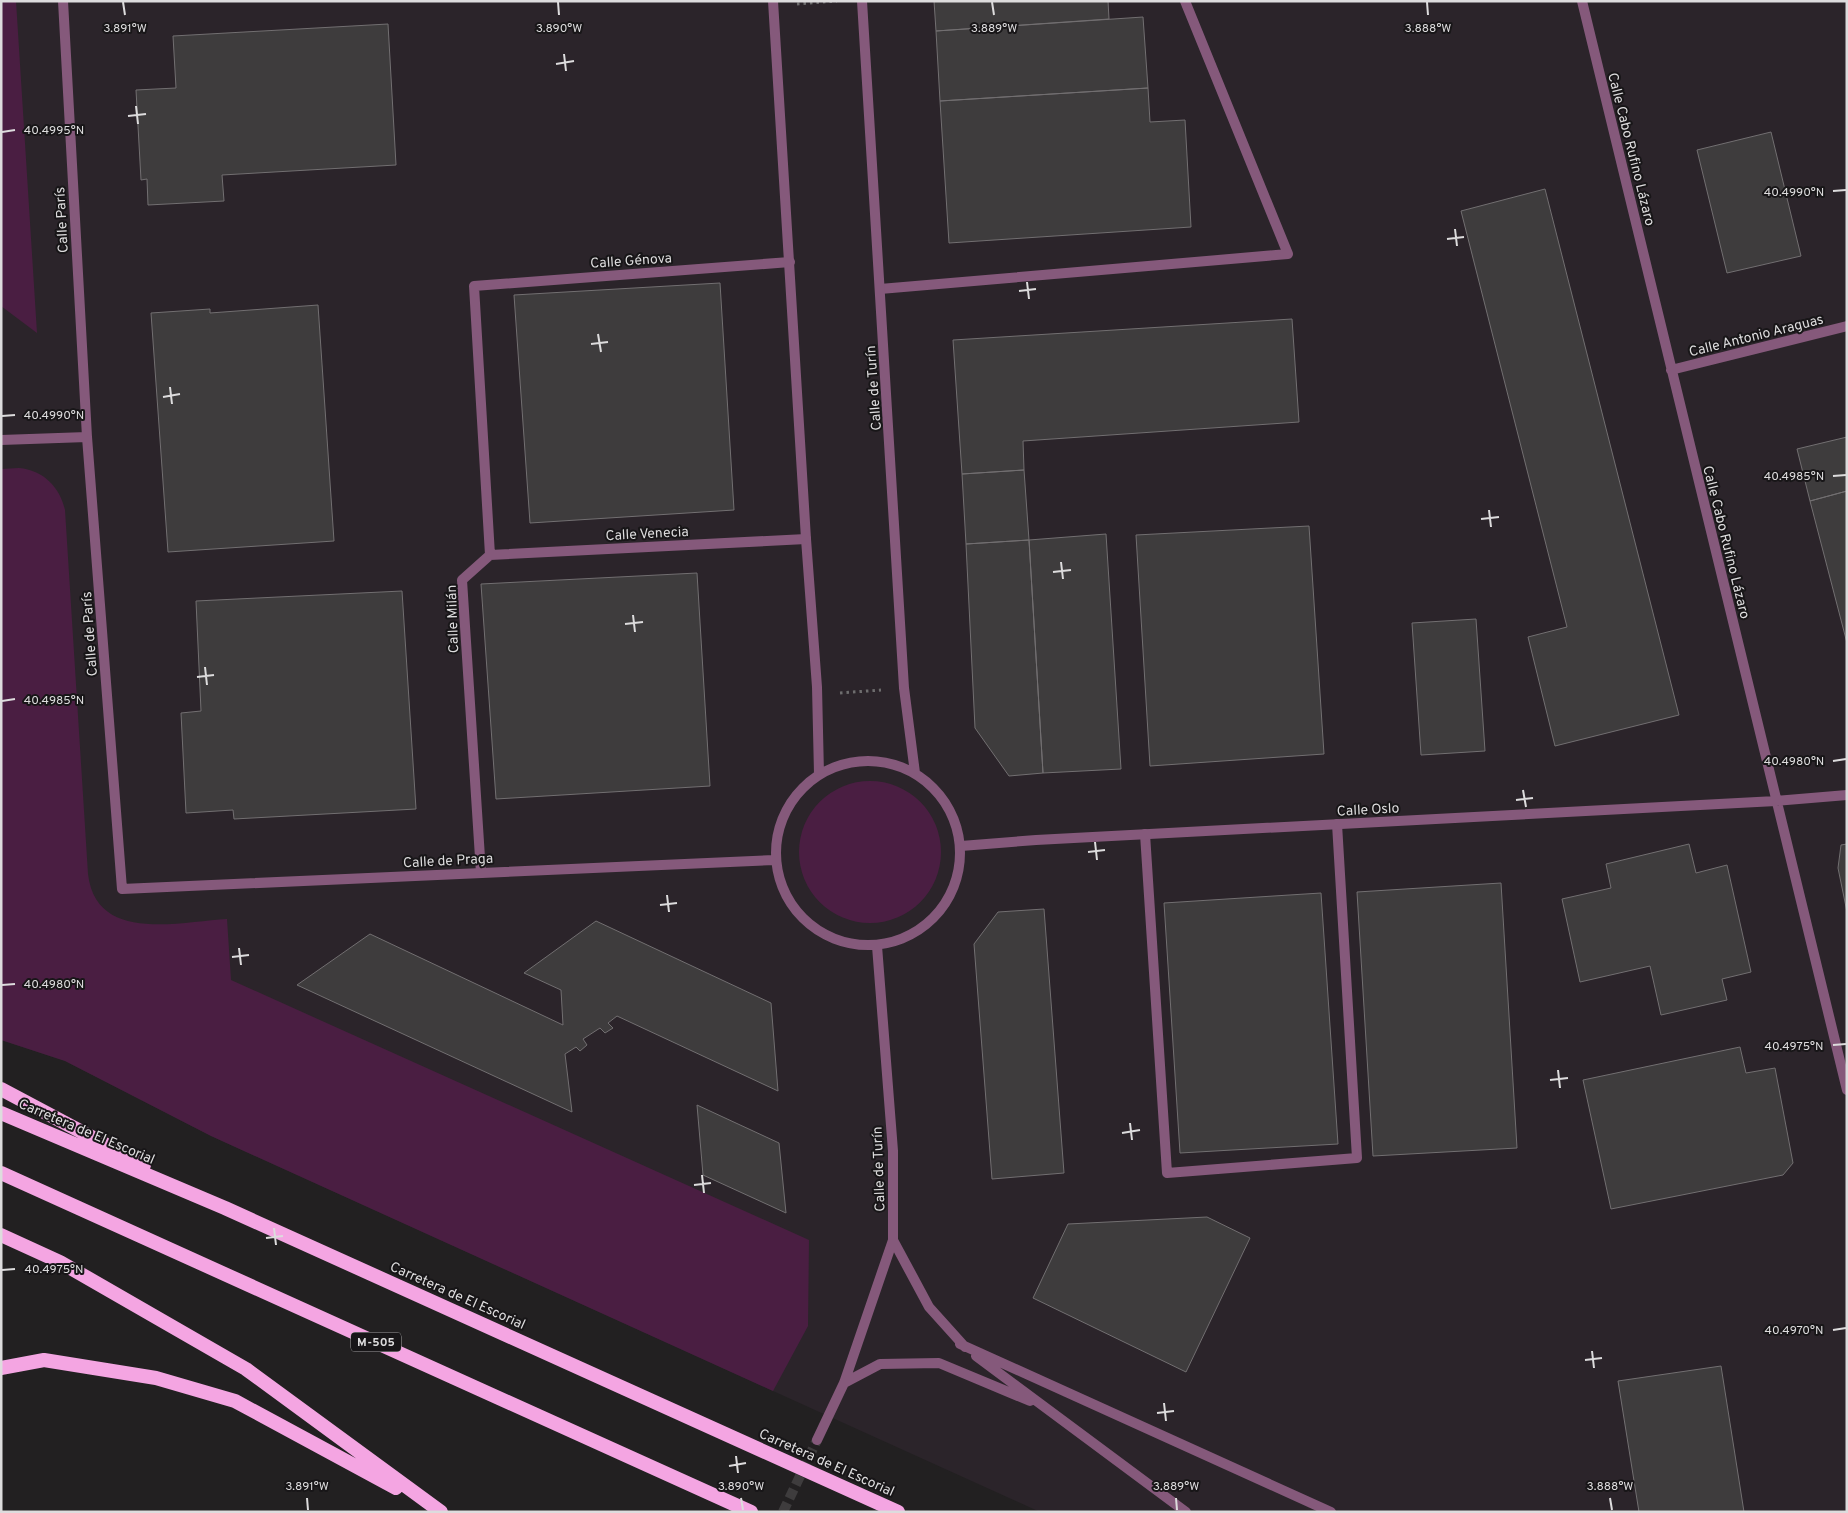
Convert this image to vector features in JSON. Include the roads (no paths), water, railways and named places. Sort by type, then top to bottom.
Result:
[{"type":"highway","points":[[1,1089],[225,1208]]},
{"type":"highway","name":"Carretera de El Escorial","points":[[1,1113],[225,1208],[898,1512]]},
{"type":"highway","name":"M-505","points":[[1,1173],[751,1512]]},
{"type":"highway","points":[[1,1235],[60,1262],[246,1369],[441,1512]]},
{"type":"highway","points":[[1,1368],[44,1360],[156,1378],[235,1401],[441,1512]]},
{"type":"street","name":"Calle París","points":[[63,1],[87,437]]},
{"type":"street","name":"Calle de Turín","points":[[862,1],[904,688],[915,773]]},
{"type":"street","points":[[880,288],[1288,254],[1185,1]]},
{"type":"street","name":"Calle Cabo Rufino Lázaro","points":[[1582,1],[1847,1090]]},
{"type":"street","points":[[774,4],[817,695],[819,774]]},
{"type":"street","name":"Calle Génova","points":[[490,555],[474,286],[790,262]]},
{"type":"street","name":"Calle Antonio Araguas","points":[[1671,370],[1847,326]]},
{"type":"street","points":[[1,440],[87,437]]},
{"type":"street","name":"Calle de París","points":[[87,437],[122,889]]},
{"type":"street","name":"Calle Venecia","points":[[490,555],[806,539]]},
{"type":"street","name":"Calle Milán","points":[[481,873],[462,580],[490,555]]},
{"type":"street","points":[[867,760],[892,764],[915,773],[938,793],[954,819],[961,846],[956,884],[938,914],[911,936],[877,946],[840,942],[807,925],[784,896],[774,860],[778,826],[794,796],[819,774],[842,764],[867,760]]},
{"type":"street","name":"Calle Oslo","points":[[961,846],[1145,834],[1776,801],[1847,795]]},
{"type":"street","points":[[1145,834],[1167,1173],[1357,1158],[1337,824]]},
{"type":"street","name":"Calle de Praga","points":[[122,889],[774,860]]},
{"type":"street","name":"Calle de Turín","points":[[817,1440],[844,1383],[893,1240],[893,1150],[877,946]]},
{"type":"street","points":[[893,1240],[929,1307],[960,1344],[1186,1512]]},
{"type":"street","points":[[960,1344],[1331,1512]]},
{"type":"street","points":[[844,1383],[880,1364],[939,1363],[1044,1407]]},
{"type":"tunnel","points":[[783,1512],[817,1440]]}]
